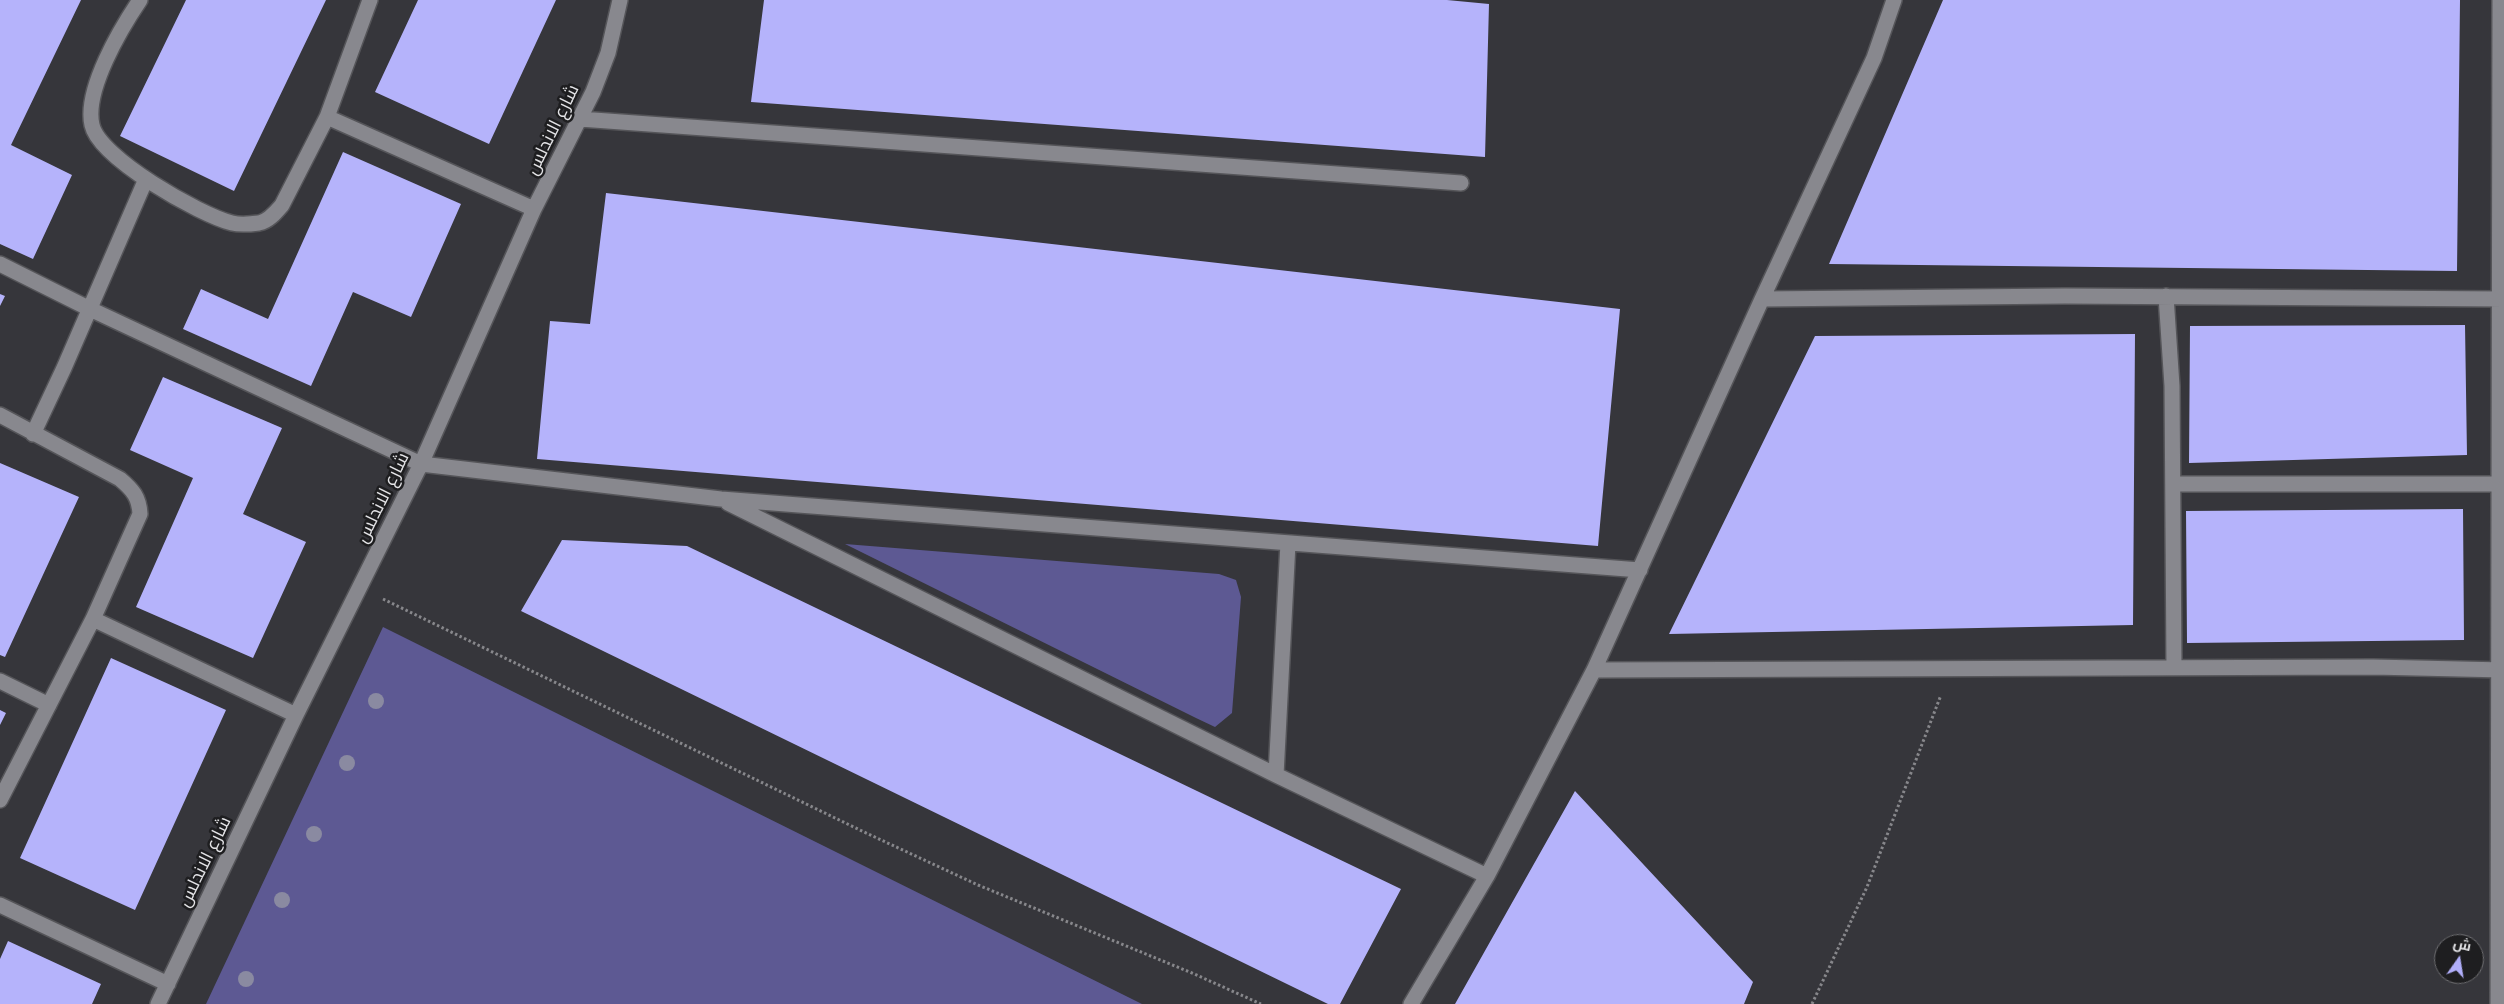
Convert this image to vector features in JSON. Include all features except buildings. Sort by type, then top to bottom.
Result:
[{"type":"street","points":[[140,0],[117,33],[105,63],[91,113],[92,126],[102,143],[146,179],[209,214],[233,223],[261,223],[271,217],[282,205],[327,117],[370,0]]},
{"type":"street","name":"شارع الاندلس","points":[[158,1004],[296,715],[421,464],[534,208],[580,119],[608,53],[620,0]]},
{"type":"street","points":[[1411,1004],[1487,876],[1594,670],[1762,298],[1874,58],[1894,0]]},
{"type":"street","points":[[2498,1004],[2502,298],[2500,0]]},
{"type":"street","points":[[327,117],[534,208]]},
{"type":"street","points":[[580,119],[1462,183]]},
{"type":"street","points":[[33,434],[146,179]]},
{"type":"street","points":[[0,264],[90,309],[421,464],[721,499],[1640,570]]},
{"type":"street","points":[[1762,298],[2166,296],[2502,298]]},
{"type":"street","points":[[2166,296],[2172,386],[2174,668]]},
{"type":"street","points":[[0,415],[120,479],[133,489],[140,501],[140,514],[93,619],[0,800]]},
{"type":"street","points":[[2173,484],[2501,484]]},
{"type":"street","points":[[721,499],[1276,775],[1487,876]]},
{"type":"street","points":[[1276,775],[1288,543]]},
{"type":"street","points":[[93,619],[296,715]]},
{"type":"street","points":[[1594,670],[2373,667],[2501,670]]},
{"type":"street","points":[[0,681],[49,705]]},
{"type":"street","points":[[0,905],[168,984]]},
{"type":"path","points":[[360,588],[951,873],[1261,1004]]},
{"type":"path","points":[[1812,1004],[1867,887],[1951,668]]},
{"type":"shaded area","points":[[845,544],[1219,574],[1236,580],[1241,597],[1232,713],[1215,727]]},
{"type":"shaded area","points":[[383,627],[1142,1004],[206,1004]]}]
